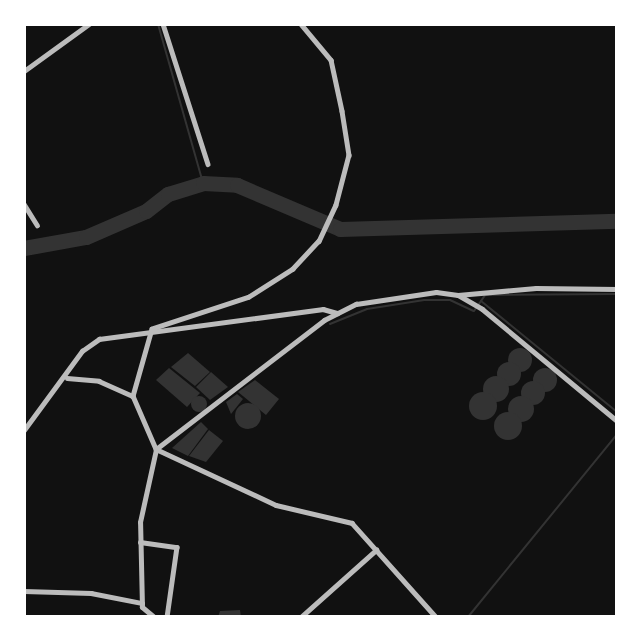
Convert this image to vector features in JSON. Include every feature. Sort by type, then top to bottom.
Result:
[{"type":"street","points":[[24,70],[89,24]]},
{"type":"street","points":[[163,24],[208,164]]},
{"type":"street","points":[[153,617],[142,603],[140,542],[156,449],[133,396],[153,329],[260,291],[307,258],[319,242],[336,205],[349,155],[331,60],[301,24]]},
{"type":"street","points":[[24,204],[37,225]]},
{"type":"street","points":[[156,449],[337,313],[393,297],[458,295],[536,288],[617,289]]},
{"type":"street","points":[[458,295],[482,309],[617,421]]},
{"type":"street","points":[[24,430],[67,378],[90,343],[323,309],[337,313]]},
{"type":"street","points":[[67,378],[99,381],[133,396]]},
{"type":"street","points":[[156,449],[276,505],[352,523],[436,617]]},
{"type":"street","points":[[140,542],[177,547],[167,617]]},
{"type":"street","points":[[301,617],[376,550]]},
{"type":"street","points":[[24,591],[91,592],[142,603]]},
{"type":"shaded area","points":[[520,348],[529,351],[532,360],[529,369],[520,372],[511,369],[508,360],[511,351]]},
{"type":"shaded area","points":[[188,353],[210,372],[195,386],[171,367]]},
{"type":"shaded area","points":[[504,362],[514,362],[521,369],[521,379],[514,386],[504,386],[497,379],[497,369]]},
{"type":"shaded area","points":[[169,368],[200,393],[187,407],[156,380]]},
{"type":"shaded area","points":[[545,368],[550,369],[556,375],[556,385],[550,391],[545,392],[540,391],[534,385],[533,380],[534,375],[540,369]]},
{"type":"shaded area","points":[[211,372],[228,387],[210,400],[196,387]]},
{"type":"shaded area","points":[[496,376],[505,380],[509,389],[505,398],[496,402],[487,398],[483,389],[487,380]]},
{"type":"shaded area","points":[[255,380],[279,399],[266,415],[238,392]]},
{"type":"shaded area","points":[[533,381],[542,384],[545,393],[542,402],[533,405],[524,402],[521,393],[524,384]]},
{"type":"shaded area","points":[[483,392],[493,396],[497,406],[493,416],[483,420],[473,416],[469,406],[473,396]]},
{"type":"shaded area","points":[[237,394],[243,399],[231,414],[226,402]]},
{"type":"shaded area","points":[[199,396],[205,398],[207,404],[205,410],[199,412],[193,410],[191,404],[193,398]]},
{"type":"shaded area","points":[[521,396],[530,400],[534,409],[530,418],[521,422],[512,418],[508,409],[512,400]]},
{"type":"shaded area","points":[[248,403],[257,407],[261,416],[257,425],[248,429],[239,425],[235,416],[239,407]]},
{"type":"shaded area","points":[[508,412],[518,416],[522,426],[518,436],[508,440],[498,436],[494,426],[498,416]]},
{"type":"shaded area","points":[[201,422],[208,429],[188,456],[172,448]]},
{"type":"shaded area","points":[[209,430],[223,441],[206,462],[189,456]]},
{"type":"shaded area","points":[[240,610],[241,617],[218,617],[220,611]]},
{"type":"waterway","points":[[158,24],[203,183]]},
{"type":"waterway","points":[[24,248],[86,237],[146,211],[168,194],[203,183],[237,185],[340,229],[617,221]]},
{"type":"waterway","points":[[330,324],[367,309],[424,300],[450,300],[474,311],[485,295],[617,294]]},
{"type":"waterway","points":[[481,301],[617,412]]},
{"type":"waterway","points":[[468,617],[617,434]]}]
